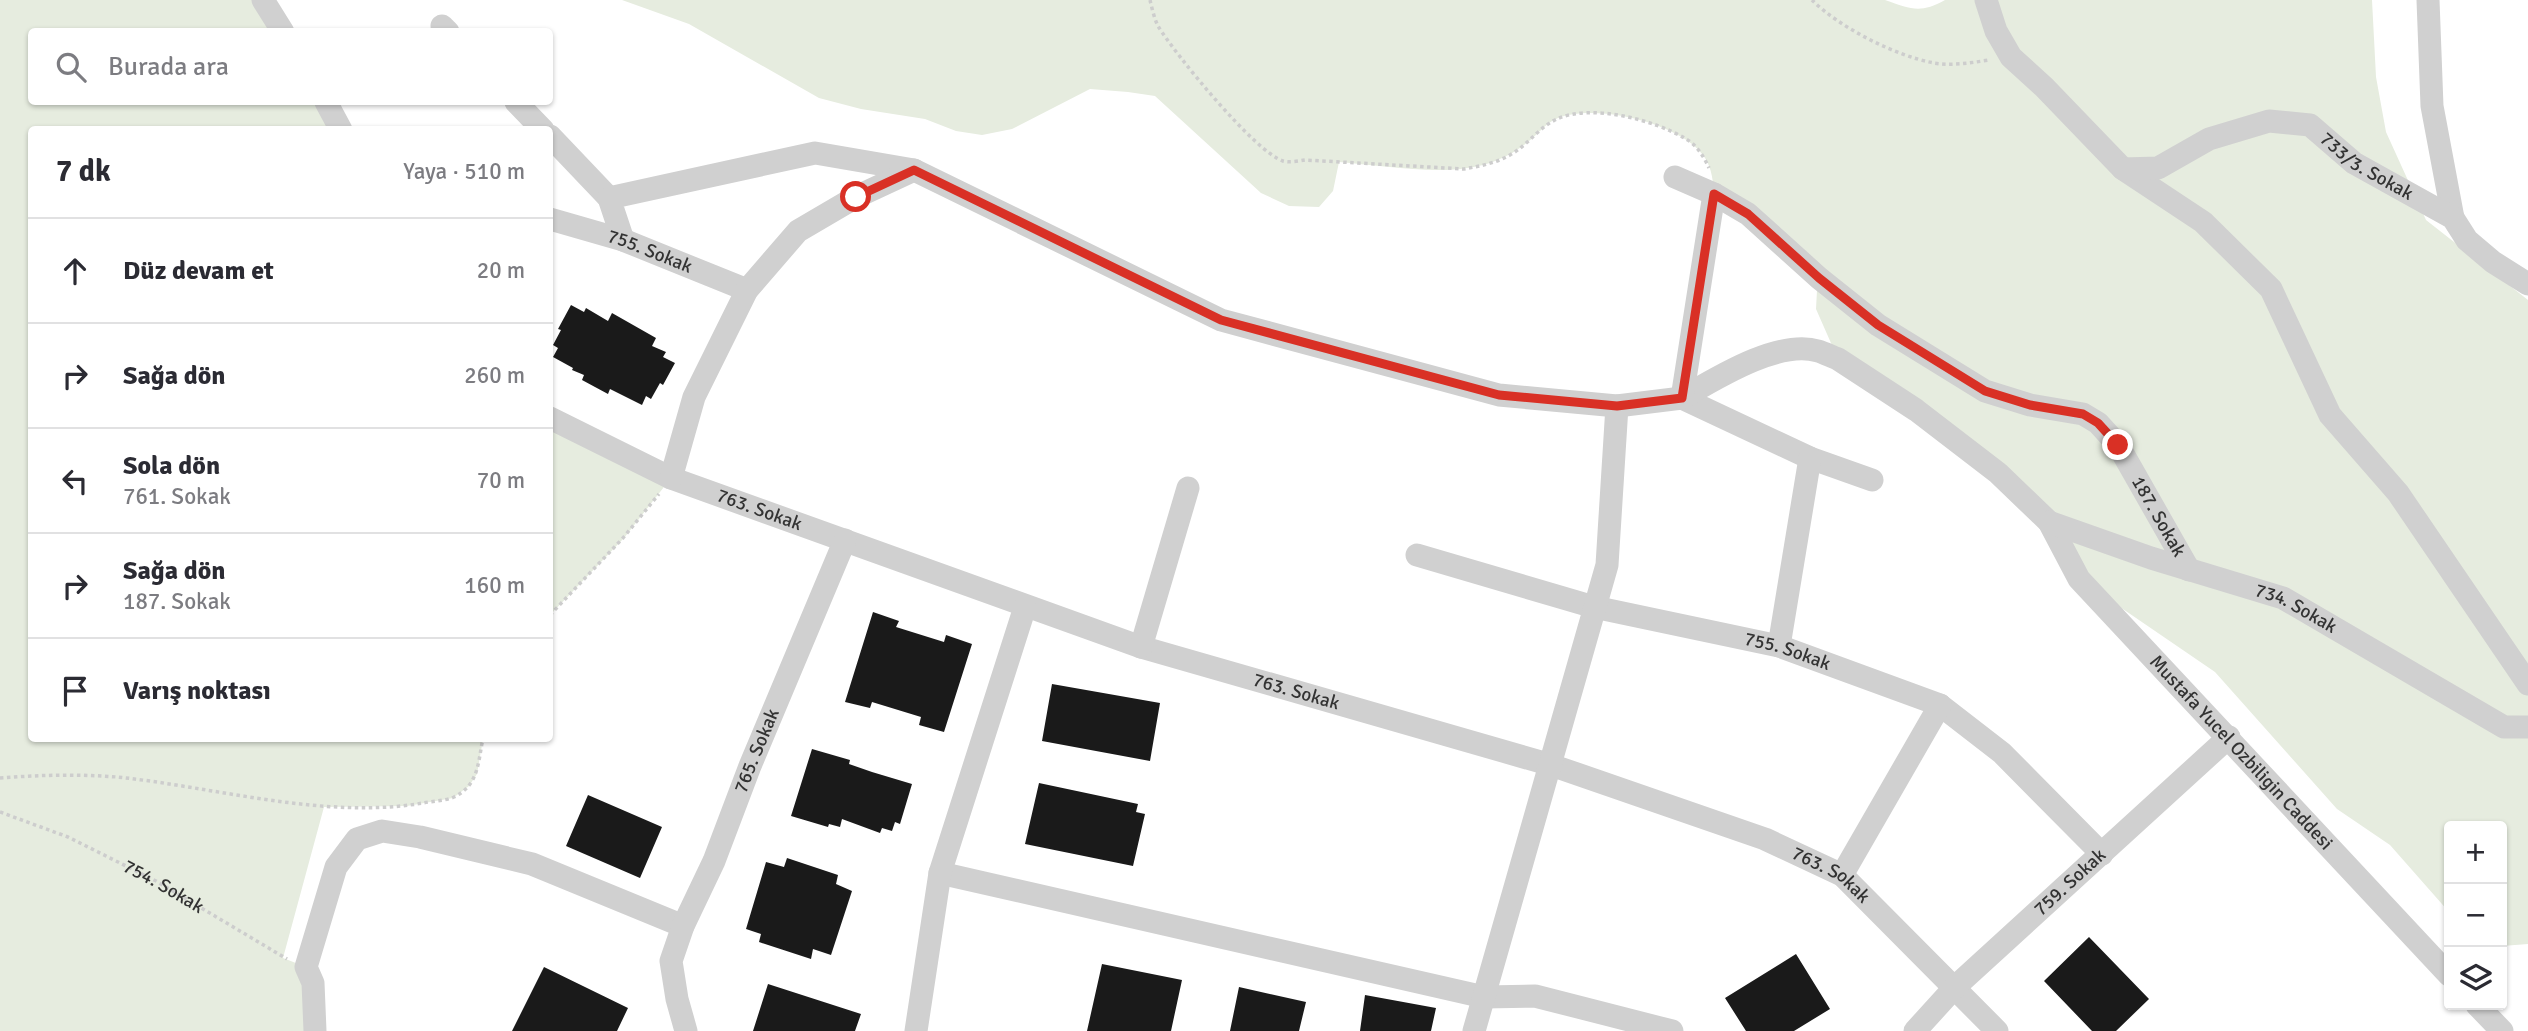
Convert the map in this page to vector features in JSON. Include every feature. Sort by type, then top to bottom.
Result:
[{"type":"street","points":[[263,0],[280,28]]},
{"type":"street","points":[[1986,0],[1996,30],[2011,57],[2044,87],[2123,169],[2203,222],[2271,289],[2330,415],[2398,493],[2528,684]]},
{"type":"street","name":"733/3. Sokak","points":[[2428,0],[2432,106],[2453,218],[2467,240],[2493,262],[2527,282]]},
{"type":"street","points":[[328,105],[339,126]]},
{"type":"street","points":[[519,105],[539,126]]},
{"type":"street","name":"733/3. Sokak","points":[[2123,169],[2158,168],[2209,139],[2269,121],[2311,125],[2354,163],[2453,218]]},
{"type":"street","points":[[553,139],[610,198],[623,240]]},
{"type":"street","points":[[610,198],[815,153],[914,170],[1221,320],[1499,395],[1617,406],[1682,398],[1727,372],[1759,358],[1791,350],[1817,350],[1839,359],[1964,444],[2049,522]]},
{"type":"street","points":[[671,478],[694,397],[747,290],[799,231],[856,197],[914,170]]},
{"type":"street","name":"187. Sokak","points":[[1675,177],[1714,194],[1748,214],[1819,278],[1878,325],[1985,391],[2030,405],[2083,414],[2098,423],[2118,445],[2189,570]]},
{"type":"street","points":[[1682,398],[1714,194]]},
{"type":"street","name":"755. Sokak","points":[[553,220],[623,240],[747,290]]},
{"type":"street","points":[[1682,398],[1810,458],[1872,480]]},
{"type":"street","points":[[1474,1031],[1606,565],[1617,406]]},
{"type":"street","name":"763. Sokak","points":[[553,419],[671,478],[1024,607],[1141,647],[1548,764],[1765,839],[1842,875],[1997,1031]]},
{"type":"street","points":[[1779,646],[1810,458]]},
{"type":"street","points":[[1141,647],[1188,488]]},
{"type":"street","name":"734. Sokak","points":[[2049,522],[2151,558],[2283,598],[2504,727],[2528,727]]},
{"type":"street","name":"Mustafa Yucel Ozbiligin Caddesi","points":[[2049,522],[2079,579],[2444,970]]},
{"type":"street","name":"765. Sokak","points":[[685,1031],[671,961],[683,926],[714,861],[750,766],[845,540]]},
{"type":"street","name":"755. Sokak","points":[[1417,555],[1594,607],[1779,646],[1940,705],[2002,753],[2102,854]]},
{"type":"street","points":[[916,1031],[940,873],[1024,607]]},
{"type":"street","points":[[1842,875],[1940,705]]},
{"type":"street","name":"759. Sokak","points":[[1915,1031],[1955,987],[2229,737]]},
{"type":"street","points":[[315,1031],[309,975],[336,867],[357,839],[382,831],[420,837],[532,864],[683,926]]},
{"type":"street","points":[[940,873],[1484,997],[1535,996],[1672,1031]]},
{"type":"street","points":[[2482,1010],[2502,1031]]},
{"type":"path","points":[[1150,0],[1157,23],[1178,54],[1266,152],[1285,162],[1305,160],[1464,169],[1489,164],[1511,155],[1544,126],[1559,118],[1583,114],[1616,114],[1657,126],[1688,139],[1704,157],[1712,175],[1714,194]]},
{"type":"path","points":[[1812,0],[1851,29],[1899,52],[1934,63],[1961,64],[2011,57]]},
{"type":"path","points":[[553,612],[624,538],[671,478]]},
{"type":"path","points":[[0,779],[34,775],[115,777],[324,806],[407,806],[453,798],[469,786],[477,774],[482,742]]},
{"type":"path","name":"754. Sokak","points":[[0,812],[68,837],[156,881],[309,975]]},
{"type":"shaded area","points":[[0,0],[263,0],[281,28],[28,28],[28,105],[328,105],[339,126],[28,126],[28,742],[482,742],[477,774],[469,786],[453,798],[407,806],[324,807],[283,958],[306,967],[315,1031],[0,1031]]},
{"type":"shaded area","points":[[622,0],[1885,0],[1922,9],[1945,0],[2372,0],[2376,77],[2386,132],[2426,220],[2528,300],[2528,944],[2507,946],[2507,821],[2444,821],[2444,906],[2390,845],[2337,809],[2215,672],[2079,579],[2049,522],[1838,359],[1816,309],[1817,290],[1714,194],[1711,171],[1705,158],[1678,135],[1638,119],[1594,113],[1574,114],[1554,120],[1508,155],[1476,167],[1421,170],[1339,162],[1333,191],[1319,207],[1289,206],[1261,193],[1155,96],[1090,89],[1012,129],[982,135],[956,131],[925,119],[861,109],[819,98],[689,24]]},
{"type":"shaded area","points":[[553,419],[671,478],[624,538],[553,612]]},
{"type":"building","points":[[571,305],[584,312],[586,308],[608,321],[612,313],[656,338],[652,346],[666,352],[663,357],[675,363],[663,385],[660,383],[651,399],[646,396],[642,405],[610,389],[608,394],[582,380],[584,375],[553,357],[558,348],[553,345],[561,330],[558,329]]},
{"type":"building","points":[[873,612],[899,621],[896,627],[944,642],[946,635],[972,644],[944,732],[919,725],[921,717],[872,702],[870,708],[845,702]]},
{"type":"building","points":[[1052,684],[1160,703],[1150,761],[1042,741]]},
{"type":"building","points":[[812,749],[850,760],[849,764],[912,784],[900,824],[895,822],[892,831],[882,828],[880,833],[842,819],[840,827],[829,824],[828,827],[791,816]]},
{"type":"building","points":[[1039,783],[1138,804],[1136,812],[1145,814],[1133,866],[1025,844]]},
{"type":"building","points":[[588,795],[662,827],[640,878],[566,846]]},
{"type":"building","points":[[787,858],[838,875],[836,884],[852,891],[831,955],[813,949],[811,959],[759,942],[761,934],[746,929],[766,862],[784,867]]},
{"type":"building","points":[[2089,937],[2149,999],[2116,1031],[2092,1031],[2044,981]]},
{"type":"building","points":[[1796,954],[1830,1009],[1794,1031],[1746,1031],[1725,998]]},
{"type":"building","points":[[1102,964],[1182,980],[1171,1031],[1087,1031]]},
{"type":"building","points":[[544,967],[628,1008],[617,1031],[512,1031]]},
{"type":"building","points":[[768,984],[861,1014],[855,1031],[753,1031]]},
{"type":"building","points":[[1239,987],[1306,1002],[1299,1031],[1230,1031]]},
{"type":"building","points":[[1365,995],[1436,1008],[1431,1031],[1360,1031]]},
{"type":"route","points":[[856,197],[914,170],[1221,320],[1499,395],[1617,406],[1682,398],[1714,194],[1748,214],[1819,278],[1878,325],[1985,391],[2030,405],[2083,414],[2098,423],[2118,445]]}]
